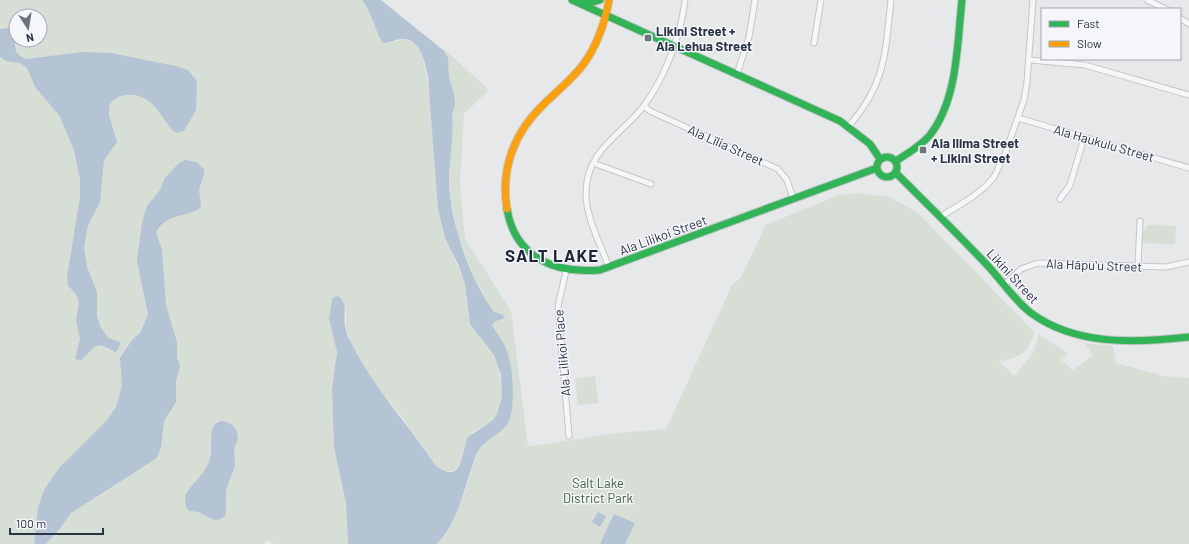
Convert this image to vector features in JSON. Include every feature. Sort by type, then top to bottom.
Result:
[{"type":"street","points":[[573,0],[590,4],[600,0]]},
{"type":"street","points":[[573,0],[849,126],[870,144],[880,159]]},
{"type":"street","name":"Ala Lilikoi Street","points":[[609,0],[606,16],[597,40],[584,63],[573,77],[542,105],[521,130],[513,146],[506,168],[506,206],[514,232],[525,247],[540,260],[566,270],[590,272],[609,267],[877,168]]},
{"type":"street","points":[[609,267],[586,205],[587,181],[593,163],[606,143],[644,106],[660,78],[674,45],[684,13],[685,0]]},
{"type":"street","points":[[736,74],[749,37],[755,0]]},
{"type":"street","points":[[814,43],[821,0]]},
{"type":"street","points":[[849,126],[878,81],[884,57],[891,0]]},
{"type":"street","points":[[896,160],[920,145],[930,136],[945,111],[950,94],[962,0]]},
{"type":"street","points":[[940,217],[971,198],[986,186],[994,177],[1005,154],[1025,94],[1030,60],[1033,0]]},
{"type":"street","points":[[1147,0],[1164,8]]},
{"type":"street","points":[[1030,60],[1085,65],[1189,95]]},
{"type":"street","name":"Ala Līlia Street","points":[[644,106],[650,111],[778,169],[787,180],[794,198]]},
{"type":"street","name":"Ala Haukulu Street","points":[[1018,118],[1189,168]]},
{"type":"street","points":[[1060,199],[1070,185],[1084,138]]},
{"type":"street","points":[[887,156],[896,160],[898,167],[896,173],[890,177],[883,176],[877,168],[880,159],[887,156]]},
{"type":"street","points":[[593,163],[651,184]]},
{"type":"street","name":"Likini Street","points":[[896,173],[1005,284],[1021,304],[1040,320],[1083,337],[1111,341],[1189,337]]},
{"type":"street","points":[[1138,266],[1140,220]]},
{"type":"street","name":"Ala Hāpuʻu Street","points":[[1005,284],[1021,268],[1038,263],[1172,266],[1189,262]]},
{"type":"street","name":"Ala Lilikoi Place","points":[[566,270],[558,306],[569,436]]},
{"type":"green space","points":[[0,0],[362,0],[372,16],[378,35],[393,42],[403,40],[413,42],[418,47],[423,57],[427,75],[433,124],[438,209],[442,229],[465,284],[470,324],[494,355],[498,363],[502,397],[497,414],[493,420],[472,432],[460,466],[453,471],[444,471],[436,466],[402,417],[371,379],[353,346],[346,328],[346,310],[342,299],[332,299],[329,319],[337,352],[332,389],[334,447],[346,503],[348,544],[273,544],[269,540],[263,544],[0,544]]},
{"type":"green space","name":"Salt Lake District Park","points":[[444,49],[489,90],[464,114],[460,184],[465,239],[511,311],[528,447],[618,433],[666,429],[732,285],[741,277],[766,225],[839,195],[858,193],[889,197],[918,213],[1034,332],[1030,345],[1022,353],[1012,358],[999,361],[1014,376],[1033,353],[1039,334],[1068,354],[1061,360],[1073,370],[1093,355],[1084,343],[1113,346],[1116,363],[1167,377],[1189,378],[1189,544],[437,544],[447,530],[463,497],[478,451],[484,443],[507,426],[510,360],[503,341],[492,325],[494,322],[504,318],[496,315],[491,309],[473,275],[457,232],[450,195],[449,175],[453,100],[448,63],[443,50]]},
{"type":"green space","points":[[1148,225],[1176,226],[1175,244],[1142,243],[1142,234]]},
{"type":"green space","points":[[595,376],[598,403],[578,405],[575,378]]},
{"type":"water","points":[[362,0],[381,0],[443,50],[448,58],[449,77],[455,104],[452,114],[449,175],[452,209],[456,228],[476,282],[494,312],[503,315],[504,318],[494,322],[492,325],[506,347],[511,367],[513,401],[509,420],[506,426],[487,441],[477,453],[457,512],[445,534],[437,544],[348,544],[346,503],[334,447],[332,389],[337,352],[329,319],[332,299],[336,296],[340,297],[344,304],[346,331],[371,378],[436,466],[445,471],[452,472],[457,470],[460,465],[468,437],[493,420],[497,414],[502,397],[501,374],[494,355],[470,324],[465,284],[458,264],[445,238],[438,209],[428,76],[421,52],[414,43],[408,40],[400,39],[383,43],[377,33],[369,10]]},
{"type":"water","points":[[8,28],[8,48],[15,48],[18,54],[26,59],[83,52],[111,53],[188,70],[197,81],[196,110],[184,131],[178,133],[173,131],[149,101],[135,95],[121,96],[114,99],[109,106],[109,115],[117,142],[104,160],[100,202],[88,225],[84,248],[87,267],[97,292],[97,316],[100,326],[108,338],[121,342],[117,351],[115,352],[99,345],[93,348],[81,360],[75,359],[80,339],[76,319],[79,304],[77,296],[68,285],[67,277],[80,197],[80,179],[74,150],[59,115],[35,87],[27,68],[20,63],[6,61],[0,57],[0,29]]},
{"type":"water","points":[[185,160],[197,162],[204,169],[204,175],[199,189],[201,207],[190,213],[166,221],[156,232],[162,250],[166,305],[177,342],[177,357],[180,366],[176,381],[176,402],[164,421],[161,448],[154,460],[71,513],[46,544],[34,544],[38,508],[44,490],[60,467],[108,419],[116,407],[122,386],[120,358],[132,340],[141,332],[148,314],[137,261],[142,222],[147,206],[160,190],[165,178],[179,163]]},
{"type":"water","points":[[222,421],[231,424],[236,429],[238,439],[234,448],[235,466],[226,490],[226,514],[220,519],[214,520],[199,512],[188,510],[185,497],[208,465],[211,454],[212,431],[217,423]]},
{"type":"water","points":[[598,512],[606,516],[600,527],[592,522]]},
{"type":"water","points":[[614,514],[635,523],[625,544],[600,544]]},
{"type":"traffic: fast","points":[[572,0],[840,121],[870,144],[880,159]]},
{"type":"traffic: fast","points":[[582,2],[590,3],[600,0]]},
{"type":"traffic: fast","points":[[896,161],[918,146],[930,135],[939,121],[946,105],[955,70],[962,0]]},
{"type":"traffic: fast","points":[[883,157],[891,157],[897,163],[897,167],[897,171],[891,177],[883,177],[877,171],[877,163],[883,157]]},
{"type":"traffic: fast","points":[[507,209],[511,226],[519,240],[528,251],[540,259],[553,265],[568,269],[584,271],[600,270],[877,168]]},
{"type":"traffic: fast","points":[[896,173],[977,254],[1019,302],[1031,313],[1049,324],[1067,332],[1107,340],[1128,341],[1189,337]]},
{"type":"traffic: slow","points":[[507,209],[505,194],[508,165],[518,138],[534,114],[581,68],[585,62],[594,47],[600,32],[609,0]]},
{"type":"place","name":"Likini Street + Ala Lehua Street","points":[[648,38]]},
{"type":"place","name":"Ala Ilima Street + Likini Street","points":[[923,150]]},
{"type":"district","name":"SALT LAKE","points":[[552,256]]}]
